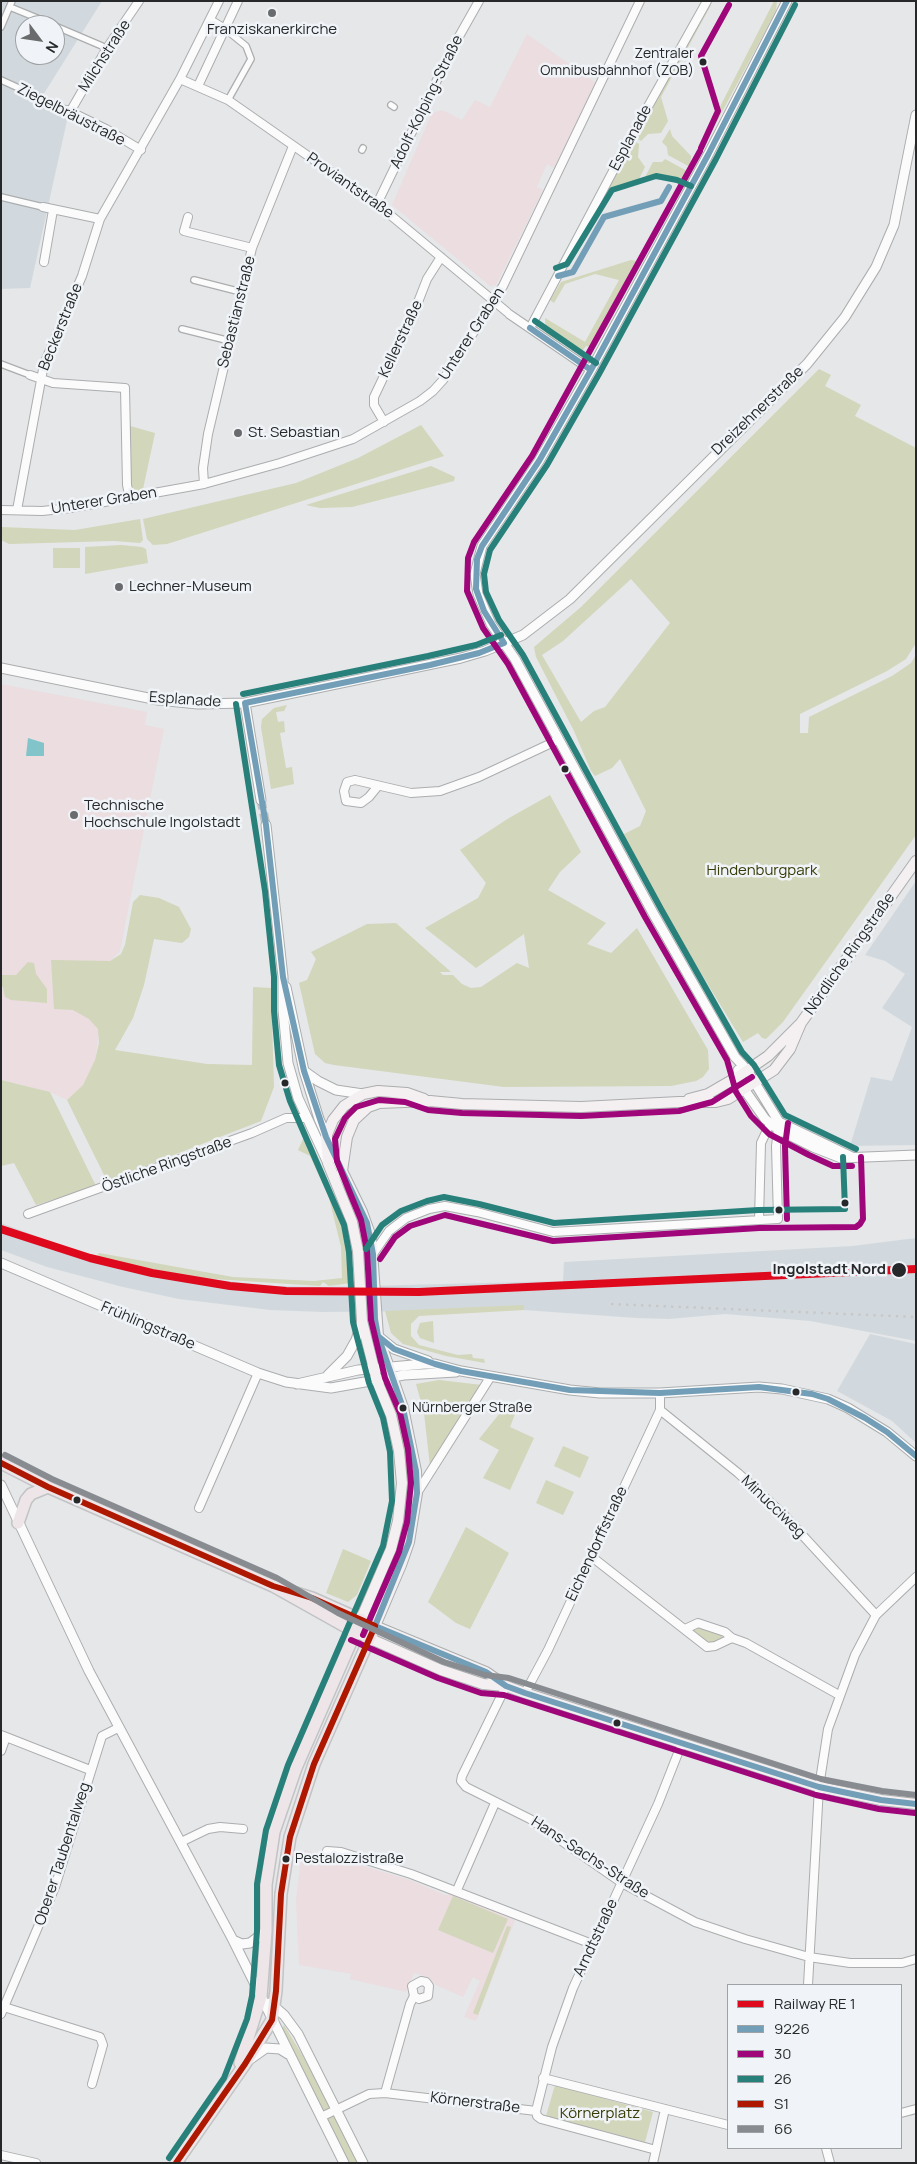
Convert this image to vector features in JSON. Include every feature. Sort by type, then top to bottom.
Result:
[{"type":"main road","name":"Nördliche Ringstraße","points":[[754,1082],[769,1073],[782,1060],[801,1023],[916,861]]},
{"type":"main road","name":"Nördliche Ringstraße","points":[[743,1073],[768,1056],[801,1023]]},
{"type":"main road","points":[[680,1102],[708,1094],[743,1073]]},
{"type":"main road","points":[[333,1120],[348,1122],[354,1120],[368,1107],[379,1103],[430,1101],[462,1104],[581,1107],[716,1102],[728,1099],[754,1082]]},
{"type":"main road","points":[[232,2082],[248,2042],[262,1997],[266,1931],[266,1885],[274,1832],[296,1768],[392,1549],[401,1502],[399,1451],[391,1415],[377,1380],[362,1321],[358,1251],[352,1222],[328,1163],[326,1137],[333,1120],[344,1106],[363,1094],[378,1091],[406,1093],[430,1101]]},
{"type":"main road","points":[[176,2163],[245,2064],[272,2020],[275,2007],[280,1904],[290,1837],[314,1764],[404,1558],[413,1521],[417,1494],[411,1439],[403,1408],[378,1336],[375,1319],[373,1254],[367,1223],[342,1171],[347,1137],[354,1120]]},
{"type":"main road","points":[[1,1463],[48,1487],[273,1586],[355,1632],[441,1670],[483,1684],[506,1686]]},
{"type":"main road","points":[[18,1523],[26,1500],[31,1494],[48,1487]]},
{"type":"main road","points":[[273,1586],[312,1598],[486,1672],[506,1686],[525,1693],[819,1787],[881,1800],[916,1804]]},
{"type":"street","name":"Milchstraße","points":[[69,111],[104,47],[139,1]]},
{"type":"street","name":"Beckerstraße","points":[[17,510],[40,378],[44,364],[82,276],[100,219],[180,79],[219,1]]},
{"type":"street","points":[[198,86],[238,1]]},
{"type":"street","name":"Adolf-Kolping-Straße","points":[[377,204],[453,47],[479,1]]},
{"type":"street","name":"Unterer Graben","points":[[1,510],[71,508],[130,499],[204,484],[280,463],[353,439],[433,391],[443,380],[504,286],[640,1]]},
{"type":"street","name":"Esplanade","points":[[530,328],[631,137],[707,1]]},
{"type":"street","points":[[373,1254],[389,1231],[406,1218],[429,1209],[445,1206],[553,1232],[778,1219],[776,1125],[754,1082],[743,1073],[665,936],[515,659],[491,624],[480,599],[475,574],[477,559],[489,533],[539,461],[591,370],[721,130],[787,1]]},
{"type":"street","points":[[1,27],[11,4],[34,15]]},
{"type":"street","points":[[210,20],[226,29],[246,46],[251,59],[228,100]]},
{"type":"street","points":[[65,30],[104,47]]},
{"type":"street","name":"Proviantstraße","points":[[180,79],[228,100],[377,204],[508,313],[591,370]]},
{"type":"street","name":"Ziegelbräustraße","points":[[1,80],[106,129],[141,150]]},
{"type":"street","name":"Dreizehnerstraße","points":[[504,643],[523,635],[570,599],[807,364],[845,317],[876,267],[894,225],[916,115]]},
{"type":"street","name":"Sebastianstraße","points":[[204,484],[203,468],[208,434],[252,248],[293,146]]},
{"type":"street","points":[[1,196],[53,210],[100,219]]},
{"type":"street","points":[[44,262],[53,210]]},
{"type":"street","points":[[188,217],[184,231],[252,248]]},
{"type":"street","name":"Kellerstraße","points":[[384,422],[374,406],[374,397],[413,316],[427,279],[441,257]]},
{"type":"street","points":[[194,280],[241,292]]},
{"type":"street","points":[[182,329],[230,341]]},
{"type":"street","points":[[1,364],[53,383],[125,388],[127,485],[130,499]]},
{"type":"street","name":"Esplanade","points":[[1,668],[158,700],[198,704],[245,702],[430,665],[485,651],[504,643]]},
{"type":"street","points":[[245,702],[261,800]]},
{"type":"street","points":[[378,786],[411,793],[440,791],[479,777],[558,740]]},
{"type":"street","points":[[266,825],[283,977],[304,1071],[319,1119],[342,1171]]},
{"type":"street","points":[[283,977],[283,1010],[287,1055],[298,1098],[328,1163]]},
{"type":"street","points":[[304,1071],[336,1090],[363,1094]]},
{"type":"street","points":[[743,1073],[744,1088],[758,1111],[776,1125],[852,1157],[916,1156]]},
{"type":"street","name":"Östliche Ringstraße","points":[[28,1214],[225,1144],[286,1118],[306,1118]]},
{"type":"street","points":[[306,1118],[333,1120]]},
{"type":"street","points":[[759,1219],[761,1143],[776,1125]]},
{"type":"street","name":"Frühlingstraße","points":[[1,1263],[258,1373],[297,1384],[331,1388],[391,1377]]},
{"type":"street","points":[[324,1378],[347,1356],[356,1340],[362,1321]]},
{"type":"street","points":[[378,1336],[394,1349],[435,1364],[461,1371],[570,1390],[660,1393],[759,1387],[812,1394],[848,1408],[865,1418],[887,1432],[916,1456]]},
{"type":"street","points":[[387,1365],[435,1364]]},
{"type":"street","name":"Frühlingstraße","points":[[297,1384],[387,1365]]},
{"type":"street","points":[[391,1377],[461,1371]]},
{"type":"street","points":[[199,1508],[258,1373]]},
{"type":"street","points":[[417,1494],[491,1376]]},
{"type":"street","name":"Eichendorffstraße","points":[[525,1693],[592,1557],[660,1410],[660,1393]]},
{"type":"street","name":"Minucciweg","points":[[660,1410],[738,1473],[782,1512],[876,1615]]},
{"type":"street","points":[[2,1490],[118,1728],[233,1940],[344,2163]]},
{"type":"street","points":[[592,1557],[709,1647],[732,1638]]},
{"type":"street","points":[[808,1984],[822,1755],[839,1695],[855,1655],[876,1615],[916,1577]]},
{"type":"street","points":[[685,1629],[698,1623],[725,1632],[732,1638],[746,1643],[839,1695]]},
{"type":"street","points":[[457,1890],[495,1803],[466,1788],[460,1780],[506,1686]]},
{"type":"street","name":"Oberer Taubentalweg","points":[[2,2009],[55,1887],[102,1736],[118,1728]]},
{"type":"street","points":[[1,1751],[4,1736],[90,1770]]},
{"type":"street","name":"Arndtstraße","points":[[536,2110],[543,2078],[573,1988],[622,1883],[682,1743]]},
{"type":"street","name":"Hans-Sachs-Straße","points":[[495,1803],[530,1819],[622,1883],[695,1922],[744,1940],[850,1964],[902,1963],[916,1959]]},
{"type":"street","points":[[181,1842],[208,1828],[243,1829]]},
{"type":"street","points":[[327,1851],[341,1852],[457,1890],[592,1944]]},
{"type":"street","points":[[233,1940],[242,1944],[250,1943],[266,1931]]},
{"type":"street","points":[[385,2092],[410,2004],[414,1996]]},
{"type":"street","points":[[262,1997],[284,2015],[298,2034],[363,2163]]},
{"type":"street","points":[[2,2009],[100,2037],[103,2045],[92,2084]]},
{"type":"street","points":[[245,2064],[266,2048],[280,2049],[289,2054]]},
{"type":"street","points":[[543,2078],[727,2125]]},
{"type":"street","name":"Körnerstraße","points":[[321,2117],[369,2094],[385,2092],[536,2110],[537,2116],[541,2120],[656,2150]]},
{"type":"street","points":[[652,2163],[665,2110]]},
{"type":"street","points":[[902,2113],[916,2110]]},
{"type":"street","points":[[826,2149],[830,2163]]},
{"type":"street","points":[[1,2155],[36,2163]]},
{"type":"shaded area","points":[[1,1],[102,1],[65,60],[65,15],[15,15],[15,65],[62,65],[43,95],[70,107],[30,288],[1,289]]},
{"type":"shaded area","points":[[527,34],[596,83],[554,168],[547,164],[537,187],[543,190],[496,285],[490,286],[392,205],[432,113],[442,110],[462,120],[475,100],[490,107]]},
{"type":"shaded area","name":"Technische Hochschule Ingolstadt","points":[[1,684],[147,712],[145,725],[164,729],[120,951],[110,961],[95,1060],[83,1085],[67,1100],[50,1092],[1,1080]]},
{"type":"shaded area","points":[[916,881],[916,1145],[850,1146],[871,1077],[892,1081],[912,1027],[882,1008],[905,974],[885,961],[865,955]]},
{"type":"shaded area","points":[[1,1223],[96,1258],[142,1268],[199,1278],[275,1286],[323,1287],[563,1281],[564,1262],[852,1246],[916,1238],[916,1341],[810,1321],[725,1314],[669,1319],[636,1318],[524,1310],[524,1306],[420,1311],[323,1312],[270,1310],[179,1299],[123,1287],[47,1267],[1,1250]]},
{"type":"shaded area","points":[[870,1334],[916,1344],[916,1443],[892,1421],[837,1391]]},
{"type":"shaded area","points":[[305,1850],[312,1852],[314,1857],[331,1862],[340,1859],[410,1880],[445,1895],[452,1894],[515,1920],[476,2021],[464,2017],[480,1981],[473,1977],[463,1997],[436,1985],[428,1977],[414,1973],[406,1992],[350,1979],[351,1974],[299,1965],[296,1901],[301,1858],[304,1858]]},
{"type":"green space","points":[[774,1],[777,1],[776,10],[706,142],[703,140]]},
{"type":"green space","points":[[710,3],[711,5],[661,97],[668,121],[661,133],[648,134],[641,141],[636,138]]},
{"type":"green space","points":[[670,129],[672,136],[691,156],[690,167],[668,155],[667,147],[662,142]]},
{"type":"green space","points":[[634,141],[639,144],[638,157],[645,167],[638,181],[620,186],[608,196],[570,263],[569,260]]},
{"type":"green space","points":[[665,159],[687,171],[684,177],[679,179],[659,176],[644,179],[653,162],[662,162]]},
{"type":"green space","points":[[673,196],[676,199],[595,348],[586,346],[580,354],[546,333],[545,318],[585,342],[619,280],[595,274],[565,284],[554,303],[550,300],[561,282],[631,260],[637,261]]},
{"type":"green space","name":"Hindenburgpark","points":[[819,369],[831,375],[825,386],[861,405],[855,416],[916,448],[916,643],[906,659],[887,671],[800,714],[800,733],[808,733],[809,717],[892,676],[911,663],[916,655],[916,835],[783,1022],[766,1039],[762,1038],[758,1033],[743,1042],[665,914],[625,841],[624,834],[640,826],[646,811],[620,759],[612,768],[595,776],[536,657],[534,647],[581,607]],"holes":[[[631,579],[670,623],[605,707],[594,711],[581,722],[542,655],[563,641]]]},
{"type":"green space","points":[[421,425],[444,456],[167,544],[153,545],[147,539],[143,519],[296,483],[358,458]]},
{"type":"green space","points":[[130,426],[155,433],[143,489],[131,492]]},
{"type":"green space","points":[[431,466],[455,477],[454,481],[352,507],[320,508],[306,505]]},
{"type":"green space","points":[[140,519],[143,540],[140,543],[114,541],[9,544],[1,540],[1,527],[75,530]]},
{"type":"green space","points":[[121,545],[146,549],[148,563],[85,574],[85,547]]},
{"type":"green space","points":[[53,548],[80,548],[80,568],[53,568]]},
{"type":"green space","points":[[287,705],[284,711],[276,712],[278,722],[284,721],[285,732],[280,733],[286,768],[292,767],[294,784],[271,789],[261,727],[262,719],[274,708]]},
{"type":"green space","points":[[550,795],[581,852],[560,872],[548,890],[606,923],[587,944],[611,953],[637,928],[708,1050],[709,1069],[703,1077],[696,1081],[671,1086],[504,1087],[325,1063],[315,1054],[299,983],[307,980],[316,959],[311,952],[367,924],[396,923],[451,972],[440,972],[443,975],[453,975],[462,984],[471,988],[481,987],[517,963],[529,968],[524,934],[476,968],[425,928],[478,898],[486,883],[460,850],[509,818]]},
{"type":"green space","points":[[140,895],[159,898],[179,907],[191,929],[189,937],[182,943],[154,939],[144,985],[133,1018],[115,1050],[207,1064],[252,1065],[253,987],[271,988],[274,1087],[261,1121],[107,1181],[67,1100],[83,1085],[95,1060],[99,1043],[98,1029],[89,1019],[73,1010],[54,1009],[51,960],[110,961],[121,954],[125,945],[133,902]]},
{"type":"green space","points":[[28,962],[34,963],[36,974],[47,989],[47,1003],[11,1000],[5,997],[3,987],[1,986],[1,975],[16,975]]},
{"type":"green space","points":[[1,1080],[50,1092],[96,1186],[36,1205],[14,1163],[1,1166]]},
{"type":"green space","points":[[305,1135],[327,1181],[344,1227],[350,1261],[351,1283],[329,1286],[323,1282],[320,1286],[199,1278],[96,1258],[99,1253],[233,1277],[314,1281],[342,1278],[341,1247],[329,1198],[310,1156],[298,1150]]},
{"type":"green space","points":[[524,1305],[524,1310],[419,1316],[411,1324],[411,1336],[419,1345],[458,1355],[472,1354],[473,1358],[484,1359],[485,1363],[446,1356],[403,1344],[391,1333],[385,1311]]},
{"type":"green space","points":[[433,1321],[434,1343],[420,1338],[417,1332],[420,1323]]},
{"type":"green space","points":[[439,1380],[482,1385],[430,1466],[424,1413],[416,1384]]},
{"type":"green space","points":[[392,1399],[403,1433],[410,1472],[411,1501],[407,1501],[404,1453],[401,1433],[390,1400]]},
{"type":"green space","points":[[504,1408],[515,1414],[510,1427],[534,1438],[510,1490],[483,1478],[499,1450],[479,1439]]},
{"type":"green space","points":[[563,1446],[589,1457],[580,1478],[554,1466]]},
{"type":"green space","points":[[546,1480],[574,1492],[563,1515],[536,1503]]},
{"type":"green space","points":[[466,1527],[509,1553],[470,1629],[456,1623],[428,1602]]},
{"type":"green space","points":[[343,1549],[371,1561],[357,1595],[348,1602],[326,1593]]},
{"type":"green space","points":[[699,1627],[722,1634],[722,1638],[709,1644],[693,1631]]},
{"type":"green space","points":[[453,1896],[508,1919],[493,1953],[438,1930]]},
{"type":"green space","points":[[507,1926],[511,1927],[478,2015],[473,2013]]},
{"type":"green space","points":[[284,2025],[312,2071],[358,2163],[349,2163],[282,2029]]},
{"type":"green space","name":"Körnerplatz","points":[[555,2085],[653,2112],[645,2142],[546,2116]]},
{"type":"water","points":[[28,738],[44,743],[44,756],[26,756]]},
{"type":"tunnel","points":[[261,800],[266,825]]},
{"type":"railway","points":[[611,1304],[916,1317]]},
{"type":"transit line","name":"9226","points":[[504,643],[484,611],[476,589],[477,559],[482,546],[539,461],[591,370],[708,155],[787,1]]},
{"type":"transit line","name":"30","points":[[701,148],[718,111],[701,56],[729,5]]},
{"type":"transit line","name":"26","points":[[795,5],[716,159],[599,374],[547,465],[490,550],[484,574],[486,592],[499,620],[523,655],[661,909],[742,1052],[754,1065],[785,1115],[856,1149]]},
{"type":"transit line","name":"30","points":[[700,151],[532,456],[474,542],[468,558],[467,591],[483,628],[508,664],[645,917],[727,1060],[736,1092],[751,1116],[769,1134],[809,1155],[833,1166],[852,1166]]},
{"type":"transit line","name":"26","points":[[556,268],[567,264],[612,190],[656,176],[677,180],[691,186]]},
{"type":"transit line","name":"9226","points":[[558,276],[573,272],[604,217],[661,201],[669,187]]},
{"type":"transit line","name":"26","points":[[535,321],[596,363]]},
{"type":"transit line","name":"9226","points":[[530,328],[591,370]]},
{"type":"transit line","name":"26","points":[[243,694],[428,656],[476,645],[501,635]]},
{"type":"transit line","name":"9226","points":[[245,703],[430,665],[479,653],[504,643]]},
{"type":"transit line","name":"9226","points":[[245,703],[266,825],[283,977],[304,1071],[326,1137],[367,1223],[373,1254],[375,1319],[378,1336],[403,1408],[416,1471],[417,1493],[409,1542],[375,1626],[486,1672],[506,1686],[525,1693],[819,1787],[881,1800],[916,1804]]},
{"type":"transit line","name":"26","points":[[169,2158],[224,2078],[247,2019],[252,1996],[257,1931],[257,1884],[266,1830],[288,1765],[383,1546],[392,1501],[390,1452],[383,1418],[369,1383],[353,1322],[349,1252],[344,1225],[290,1101],[279,1065],[274,1011],[274,977],[265,891],[236,704]]},
{"type":"transit line","name":"30","points":[[363,1635],[399,1552],[407,1522],[411,1483],[408,1449],[400,1413],[385,1378],[371,1320],[367,1251],[361,1220],[337,1161],[335,1139],[345,1118],[356,1107],[379,1100],[405,1102],[428,1110],[462,1113],[581,1116],[679,1111],[712,1102],[752,1077]]},
{"type":"transit line","name":"30","points":[[787,1219],[785,1146],[788,1123]]},
{"type":"transit line","name":"26","points":[[366,1249],[382,1225],[401,1211],[444,1197],[554,1223],[758,1210],[845,1209],[843,1157]]},
{"type":"transit line","name":"30","points":[[380,1259],[395,1237],[410,1226],[445,1215],[553,1241],[759,1228],[856,1227],[863,1219],[861,1157]]},
{"type":"transit line","points":[[1,1229],[90,1258],[152,1273],[230,1286],[286,1291],[419,1292],[916,1269]]},
{"type":"transit line","name":"9226","points":[[378,1336],[394,1349],[435,1364],[461,1371],[570,1390],[660,1393],[759,1387],[812,1394],[828,1399],[865,1418],[887,1432],[916,1456]]},
{"type":"transit line","name":"66","points":[[5,1455],[52,1479],[277,1578],[338,1613],[444,1662],[485,1675],[509,1678],[821,1779],[882,1791],[916,1795]]},
{"type":"transit line","name":"S1","points":[[1,1463],[48,1487],[273,1586],[312,1598],[375,1626],[314,1764],[290,1837],[281,1894],[276,1991],[272,2020],[245,2064],[176,2163]]},
{"type":"transit line","name":"30","points":[[351,1640],[438,1678],[481,1693],[504,1695],[816,1795],[879,1809],[915,1813]]},
{"type":"place","name":"Franziskanerkirche","points":[[272,13]]},
{"type":"place","name":"Zentraler Omnibusbahnhof (ZOB)","points":[[703,62]]},
{"type":"place","name":"St. Sebastian","points":[[238,433]]},
{"type":"place","name":"Lechner-Museum","points":[[119,587]]},
{"type":"place","name":"Technische Hochschule Ingolstadt","points":[[74,815]]},
{"type":"place","name":"Ingolstadt Nord","points":[[899,1270]]},
{"type":"place","name":"Nürnberger Straße","points":[[403,1408]]},
{"type":"place","name":"Pestalozzistraße","points":[[286,1859]]}]
